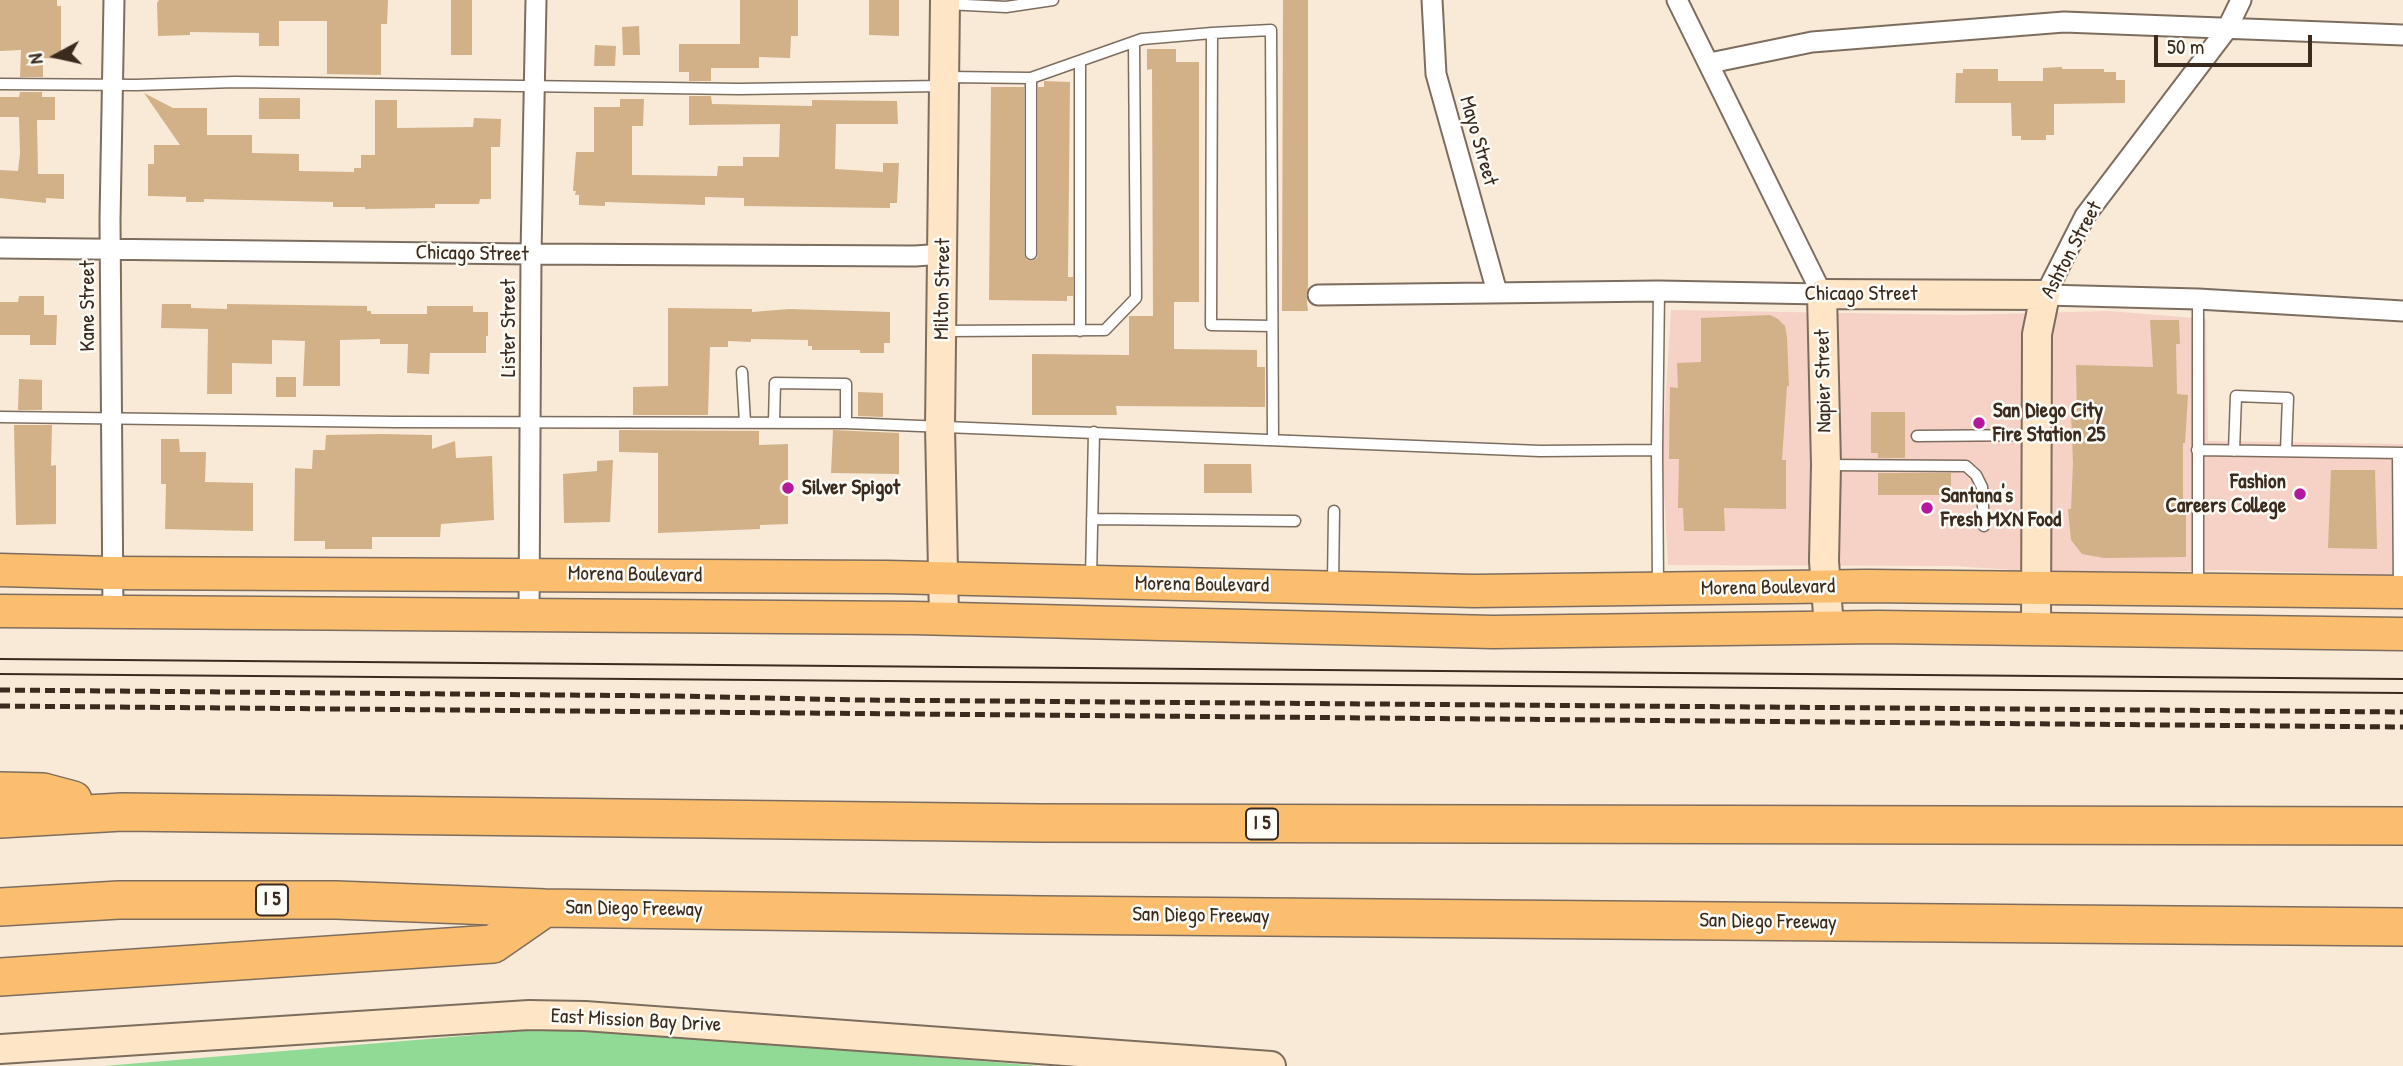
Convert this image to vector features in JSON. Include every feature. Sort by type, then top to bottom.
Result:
[{"type":"highway","points":[[0,791],[43,792],[122,812]]},
{"type":"highway","name":"I 5","points":[[0,819],[122,812],[1039,823],[2403,826]]},
{"type":"highway","name":"San Diego Freeway","points":[[0,907],[118,900],[336,900],[545,908],[1041,915],[2403,927]]},
{"type":"highway","points":[[0,977],[493,944],[545,908]]},
{"type":"main road","name":"Milton Street","points":[[944,619],[940,427],[945,2]]},
{"type":"main road","name":"Chicago Street","points":[[1822,294],[2045,295]]},
{"type":"main road","name":"Napier Street","points":[[1822,294],[1826,466],[1824,561],[1829,628]]},
{"type":"main road","name":"Ashton Street","points":[[2036,629],[2037,334],[2045,295]]},
{"type":"main road","name":"Morena Boulevard","points":[[0,570],[944,578],[1474,591],[1867,586],[2401,592]]},
{"type":"main road","name":"Morena Boulevard","points":[[0,611],[944,619],[1493,632],[1829,628],[2403,634]]},
{"type":"main road","name":"East Mission Bay Drive","points":[[0,1049],[551,1015],[807,1031],[1271,1066]]},
{"type":"street","name":"Kane Street","points":[[113,612],[110,249],[114,0]]},
{"type":"street","name":"Lister Street","points":[[529,615],[531,254],[536,0]]},
{"type":"street","name":"Mayo Street","points":[[1432,0],[1436,74],[1497,292]]},
{"type":"street","name":"Napier Street","points":[[1677,0],[1822,294]]},
{"type":"street","name":"Ashton Street","points":[[2045,295],[2085,216],[2227,29],[2241,0]]},
{"type":"street","points":[[1710,63],[1812,42],[2064,22],[2403,35]]},
{"type":"street","name":"Chicago Street","points":[[0,248],[531,254],[943,254]]},
{"type":"street","name":"Chicago Street","points":[[1318,295],[1659,290],[1822,294]]},
{"type":"street","name":"Chicago Street","points":[[2045,295],[2198,299],[2403,311]]},
{"type":"lane","points":[[945,2],[1006,7],[1053,0]]},
{"type":"lane","points":[[0,84],[235,82],[753,89],[1031,78],[1142,39],[1271,30],[1273,440]]},
{"type":"lane","points":[[1212,33],[1211,325],[1272,326]]},
{"type":"lane","points":[[943,331],[1105,330],[1136,298],[1134,42]]},
{"type":"lane","points":[[1080,61],[1080,331]]},
{"type":"lane","points":[[1031,78],[1031,254]]},
{"type":"lane","points":[[1658,589],[1659,290]]},
{"type":"lane","points":[[2198,299],[2199,589]]},
{"type":"lane","points":[[742,372],[745,422]]},
{"type":"lane","points":[[774,422],[775,383],[846,384],[846,423]]},
{"type":"lane","points":[[2234,451],[2236,396],[2288,398],[2286,451]]},
{"type":"lane","points":[[0,417],[396,422],[846,423],[1540,451],[1657,450]]},
{"type":"lane","points":[[1091,582],[1094,432]]},
{"type":"lane","points":[[1917,436],[2037,435]]},
{"type":"lane","points":[[2197,450],[2401,453],[2401,592]]},
{"type":"lane","points":[[1826,466],[1966,466],[1976,475],[1982,487],[1984,526]]},
{"type":"lane","points":[[1334,511],[1334,588]]},
{"type":"lane","points":[[1092,519],[1295,520]]},
{"type":"shaded area","points":[[1671,310],[1961,315],[2109,311],[2206,319],[2208,441],[2403,444],[2403,575],[2218,570],[2091,575],[1953,566],[1668,565],[1662,457]]},
{"type":"green space","points":[[571,1027],[1041,1066],[104,1066]]},
{"type":"building","points":[[0,0],[57,0],[57,6],[61,6],[61,59],[43,58],[43,77],[20,77],[21,50],[0,51]]},
{"type":"building","points":[[159,0],[388,0],[387,24],[381,24],[381,75],[327,74],[327,21],[279,21],[279,46],[259,46],[259,33],[190,32],[190,35],[158,36]]},
{"type":"building","points":[[451,0],[472,0],[472,55],[451,55]]},
{"type":"building","points":[[740,0],[798,0],[798,36],[791,36],[790,58],[759,57],[759,68],[711,68],[711,81],[689,81],[689,72],[679,72],[679,44],[740,44]]},
{"type":"building","points":[[869,0],[899,0],[899,36],[869,35]]},
{"type":"building","points":[[1283,0],[1308,0],[1308,311],[1282,311]]},
{"type":"building","points":[[639,26],[640,55],[623,55],[622,27]]},
{"type":"building","points":[[595,45],[616,46],[615,66],[594,66]]},
{"type":"building","points":[[1147,49],[1176,49],[1176,62],[1199,62],[1199,302],[1174,302],[1174,349],[1257,350],[1257,367],[1265,367],[1265,407],[1116,406],[1117,415],[1032,415],[1032,354],[1129,355],[1129,316],[1153,316],[1152,69],[1147,70]]},
{"type":"building","points":[[2043,68],[2116,72],[2116,80],[2125,80],[2125,103],[2054,104],[2054,135],[2046,135],[2046,140],[2021,140],[2021,136],[2012,136],[2011,103],[1955,103],[1956,73],[1963,73],[1963,69],[1998,69],[1998,81],[2043,81]]},
{"type":"building","points":[[1044,81],[1070,82],[1068,277],[1073,277],[1073,296],[1067,296],[1067,301],[989,300],[991,87],[1024,87],[1024,254],[1027,260],[1032,261],[1038,254],[1038,87],[1044,87]]},
{"type":"building","points":[[20,92],[42,92],[42,97],[55,97],[55,120],[37,120],[38,174],[64,174],[64,199],[46,198],[46,203],[0,198],[0,170],[18,171],[20,154],[19,117],[0,117],[0,97],[19,97]]},
{"type":"building","points":[[144,93],[173,108],[207,108],[207,135],[252,135],[252,153],[299,154],[299,171],[354,172],[354,168],[361,168],[361,155],[375,155],[375,100],[397,100],[397,128],[473,127],[474,118],[501,119],[500,147],[491,147],[491,199],[480,199],[479,204],[435,204],[435,208],[365,209],[333,207],[333,202],[204,199],[204,202],[186,202],[186,197],[148,196],[148,164],[154,164],[154,145],[180,145]]},
{"type":"building","points":[[689,96],[711,96],[712,104],[812,106],[812,100],[897,101],[898,124],[836,124],[835,169],[883,172],[883,163],[899,163],[897,203],[890,203],[890,208],[744,206],[744,198],[705,197],[705,205],[605,202],[605,206],[579,205],[579,195],[575,195],[576,191],[573,191],[576,152],[594,152],[594,107],[620,107],[620,99],[644,99],[643,126],[632,126],[632,175],[717,176],[718,166],[743,166],[743,157],[779,157],[780,124],[689,125]]},
{"type":"building","points":[[259,98],[300,98],[300,119],[259,119]]},
{"type":"building","points":[[19,296],[44,296],[44,315],[57,315],[56,345],[30,345],[30,335],[0,335],[0,302],[18,302]]},
{"type":"building","points":[[162,304],[191,304],[191,308],[227,309],[227,304],[367,306],[367,311],[371,311],[371,314],[427,314],[427,306],[473,306],[473,312],[488,312],[486,353],[430,353],[429,374],[407,373],[408,344],[380,344],[380,339],[340,340],[340,386],[303,386],[305,341],[272,340],[272,364],[232,363],[232,394],[207,394],[208,329],[161,328]]},
{"type":"building","points":[[668,308],[752,309],[752,312],[789,309],[890,312],[890,343],[884,343],[884,353],[860,353],[860,350],[812,350],[812,346],[808,346],[808,340],[728,341],[728,347],[710,347],[708,415],[633,415],[633,387],[668,386]]},
{"type":"building","points":[[1770,315],[1785,326],[1787,337],[1789,386],[1782,460],[1786,460],[1786,509],[1724,508],[1725,531],[1684,531],[1683,508],[1678,508],[1679,459],[1669,459],[1670,387],[1678,388],[1677,363],[1701,362],[1701,318]]},
{"type":"building","points":[[2150,320],[2179,320],[2180,344],[2176,344],[2177,394],[2188,395],[2183,443],[2186,557],[2104,558],[2082,554],[2071,540],[2068,509],[2071,509],[2073,463],[2071,413],[2077,413],[2076,365],[2153,367]]},
{"type":"building","points":[[276,377],[296,377],[296,397],[276,397]]},
{"type":"building","points":[[19,379],[42,380],[42,410],[18,410]]},
{"type":"building","points":[[858,392],[883,393],[883,417],[858,416]]},
{"type":"building","points":[[1871,412],[1905,412],[1905,458],[1878,458],[1878,453],[1871,453]]},
{"type":"building","points":[[14,425],[52,425],[51,466],[56,465],[56,524],[16,525]]},
{"type":"building","points":[[619,430],[759,431],[759,445],[788,444],[788,524],[760,525],[760,529],[658,533],[658,453],[619,452]]},
{"type":"building","points":[[833,430],[899,433],[899,474],[831,473]]},
{"type":"building","points":[[326,435],[432,435],[432,449],[455,441],[456,458],[492,456],[494,520],[441,524],[440,537],[372,537],[372,549],[325,549],[325,541],[294,541],[295,468],[312,469],[313,450],[325,450]]},
{"type":"building","points":[[161,439],[179,439],[180,452],[206,452],[205,482],[253,483],[253,531],[165,529],[166,484],[161,484]]},
{"type":"building","points":[[613,460],[610,522],[564,523],[563,474],[597,471],[597,461]]},
{"type":"building","points":[[1204,464],[1251,464],[1252,493],[1204,493]]},
{"type":"building","points":[[2331,470],[2375,470],[2377,549],[2328,548]]},
{"type":"building","points":[[1878,473],[1951,473],[1951,495],[1878,495]]},
{"type":"tram line","points":[[0,659],[2403,679]]},
{"type":"tram line","points":[[0,674],[2403,693]]},
{"type":"railway","points":[[0,690],[860,700],[2403,712]]},
{"type":"railway","points":[[0,706],[2403,727]]},
{"type":"place","name":"San Diego City Fire Station 25","points":[[1979,423]]},
{"type":"place","name":"Silver Spigot","points":[[788,488]]},
{"type":"place","name":"Fashion Careers College","points":[[2300,494]]},
{"type":"place","name":"Santana's Fresh MXN Food","points":[[1927,508]]}]
